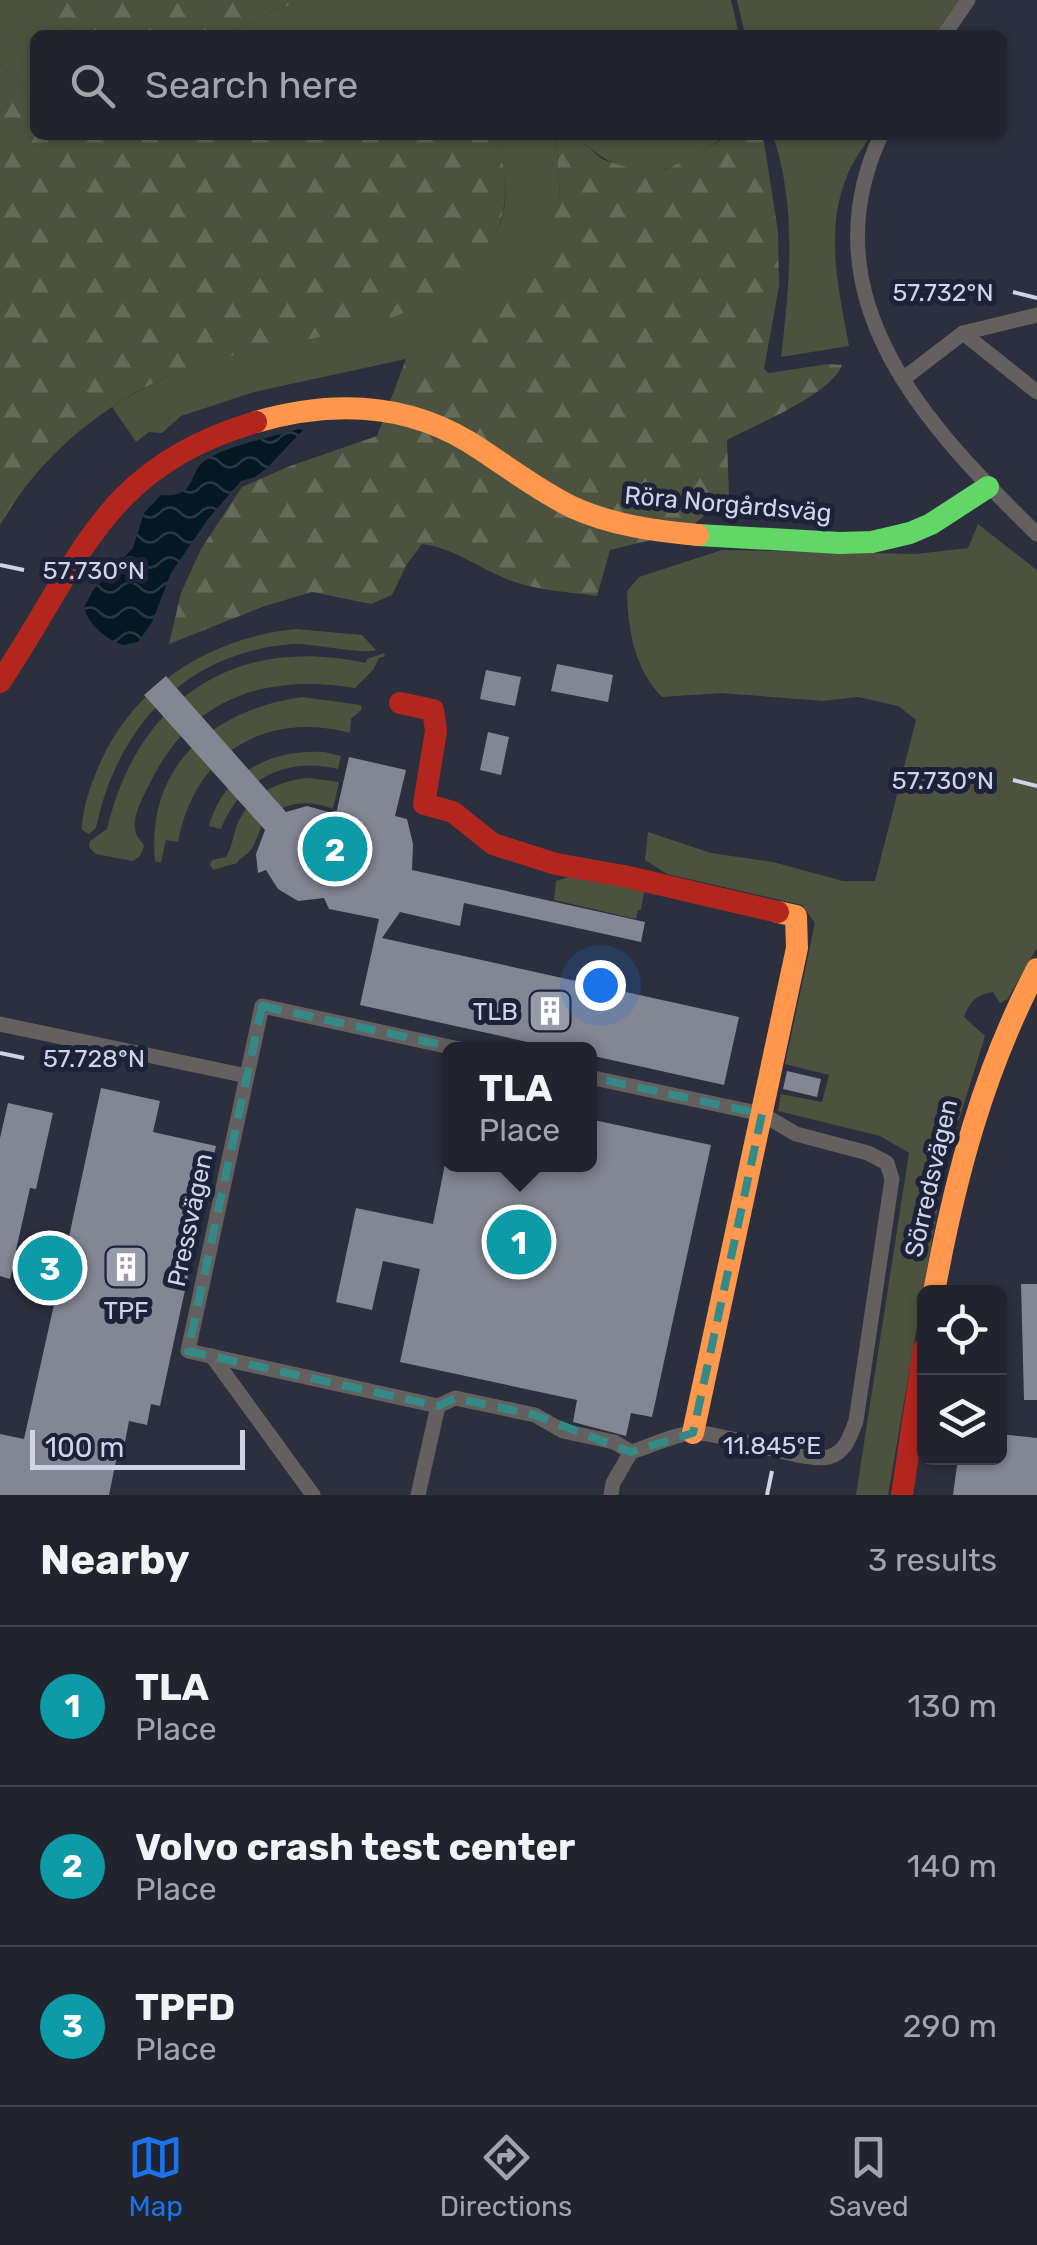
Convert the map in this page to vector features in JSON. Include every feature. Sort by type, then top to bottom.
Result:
[{"type":"street","points":[[947,30],[968,0]]},
{"type":"street","points":[[879,140],[862,193],[859,250],[873,319],[903,379],[936,429],[1037,534]]},
{"type":"street","points":[[903,379],[963,333],[1037,315]]},
{"type":"street","points":[[963,333],[1037,392]]},
{"type":"street","name":"Röra Norgårdsväg","points":[[0,682],[91,532],[136,483],[166,460],[201,442],[310,409],[377,406],[424,418],[577,509],[654,529],[860,543],[912,532],[988,487]]},
{"type":"street","points":[[400,702],[433,710],[436,731],[424,804],[453,812],[494,844],[556,864],[796,916],[797,948],[791,983],[693,1433]]},
{"type":"street","name":"Sörredsvägen","points":[[935,1285],[972,1110],[1001,1036],[1037,969]]},
{"type":"street","name":"Pressvägen","points":[[314,1495],[212,1356],[188,1351],[262,1006],[442,1045]]},
{"type":"street","points":[[0,1024],[247,1076]]},
{"type":"street","points":[[597,1078],[762,1114],[796,1134],[868,1153],[887,1163],[892,1179],[856,1422],[847,1445],[830,1457],[809,1458],[738,1438],[693,1433],[631,1452],[613,1483],[611,1495]]},
{"type":"street","points":[[212,1356],[438,1406],[456,1398],[535,1415],[562,1431],[614,1442],[631,1452]]},
{"type":"street","points":[[902,1495],[920,1375]]},
{"type":"street","points":[[418,1495],[438,1406]]},
{"type":"highlighted area","points":[[262,1006],[762,1114],[693,1433],[631,1452],[535,1415],[455,1398],[438,1406],[188,1351]]},
{"type":"green space","points":[[0,0],[44,0],[67,30],[30,30],[30,92],[0,64]]},
{"type":"green space","points":[[44,0],[307,0],[275,10],[236,30],[61,27]]},
{"type":"green space","points":[[307,0],[731,0],[738,30],[236,30],[275,10]]},
{"type":"green space","points":[[737,0],[959,0],[938,30],[744,30]]},
{"type":"green space","points":[[0,64],[30,92],[30,140],[496,140],[505,187],[503,212],[494,238],[471,272],[437,297],[397,316],[213,360],[148,386],[98,417],[53,455],[0,525]]},
{"type":"green space","points":[[496,140],[556,140],[560,199],[543,258],[513,293],[406,359],[254,392],[181,416],[162,433],[149,432],[136,442],[112,407],[162,379],[216,358],[374,323],[447,290],[476,265],[497,231],[504,207],[502,159]]},
{"type":"green space","points":[[556,140],[580,140],[602,159],[637,171],[666,170],[722,140],[764,140],[778,232],[779,286],[764,369],[769,373],[842,365],[809,398],[727,440],[729,496],[684,532],[610,550],[597,596],[518,583],[446,550],[422,544],[392,595],[371,604],[312,592],[169,644],[181,593],[201,549],[242,487],[377,436],[406,359],[470,323],[512,293],[542,258],[560,199]]},
{"type":"green space","points":[[580,140],[721,140],[684,162],[654,172],[617,165]]},
{"type":"green space","points":[[774,140],[868,140],[849,171],[836,218],[836,261],[849,346],[781,357],[789,245],[781,162]]},
{"type":"green space","points":[[978,524],[1037,570],[1037,948],[1007,1000],[1000,1003],[993,992],[982,995],[971,1003],[964,1017],[985,1036],[945,1165],[924,1285],[917,1285],[917,1327],[888,1495],[856,1495],[909,1153],[880,1136],[778,1111],[781,1094],[822,1102],[829,1075],[785,1064],[815,923],[802,905],[667,874],[645,860],[648,832],[711,853],[773,862],[843,881],[875,881],[916,720],[898,706],[858,697],[823,701],[721,693],[662,697],[645,674],[634,648],[627,591],[639,577],[722,550],[916,554],[968,548]]},
{"type":"green space","points":[[296,629],[362,635],[376,650],[293,644],[254,650],[189,679],[162,701],[139,728],[120,758],[96,828],[89,834],[82,830],[85,805],[100,763],[115,735],[155,688],[206,654],[235,642]]},
{"type":"green space","points":[[384,653],[355,688],[323,684],[263,689],[236,697],[211,711],[168,752],[145,792],[135,821],[144,846],[140,856],[133,861],[96,854],[89,847],[90,841],[107,829],[122,783],[142,744],[168,712],[199,686],[234,669],[274,658],[318,656],[366,663],[367,659]]},
{"type":"green space","points":[[302,697],[361,705],[362,709],[351,719],[350,733],[289,728],[262,734],[238,746],[217,763],[200,785],[186,811],[178,842],[166,840],[161,863],[155,861],[155,827],[162,797],[174,770],[192,748],[214,729],[240,715]]},
{"type":"green space","points":[[324,752],[341,756],[338,769],[301,766],[267,775],[240,797],[221,829],[209,826],[226,791],[252,768],[286,755]]},
{"type":"green space","points":[[309,778],[339,782],[333,809],[302,803],[283,808],[266,821],[251,850],[237,863],[213,870],[212,860],[226,857],[242,814],[257,797],[286,782]]},
{"type":"green space","points":[[583,873],[645,886],[636,919],[554,900],[556,881]]},
{"type":"water","points":[[303,430],[266,469],[241,481],[208,519],[171,573],[152,622],[138,642],[123,645],[98,630],[84,607],[94,589],[133,548],[144,513],[161,495],[187,489],[201,464],[217,454]]},
{"type":"building","points":[[557,664],[613,675],[608,702],[551,691]]},
{"type":"building","points":[[486,670],[521,677],[515,706],[480,699]]},
{"type":"building","points":[[166,676],[286,812],[307,806],[336,814],[349,757],[406,770],[395,816],[407,819],[413,844],[412,870],[645,922],[641,942],[464,903],[460,926],[400,912],[382,938],[739,1017],[724,1085],[597,1057],[597,1042],[528,1042],[360,1005],[379,919],[329,909],[324,898],[298,901],[278,889],[266,870],[258,873],[256,854],[265,830],[144,695]]},
{"type":"building","points":[[488,732],[509,737],[501,775],[480,770]]},
{"type":"building","points":[[787,1071],[821,1079],[817,1097],[783,1089]]},
{"type":"building","name":"TPF","points":[[101,1088],[160,1101],[153,1132],[216,1146],[160,1406],[151,1404],[147,1425],[129,1421],[124,1447],[119,1446],[109,1495],[0,1495],[0,1434],[24,1439],[61,1273],[14,1263],[10,1279],[0,1276],[0,1138],[8,1103],[53,1113],[36,1189],[30,1188],[16,1250],[64,1260]]},
{"type":"building","points":[[597,1121],[711,1145],[652,1417],[631,1413],[626,1436],[573,1422],[577,1400],[400,1362],[420,1269],[383,1261],[372,1310],[336,1302],[356,1208],[433,1224],[443,1172],[597,1172]]},
{"type":"building","points":[[1021,1284],[1037,1284],[1037,1400],[1024,1400]]},
{"type":"building","points":[[1007,1435],[1037,1438],[1037,1495],[953,1495],[957,1465],[1007,1465]]},
{"type":"traffic: fast","points":[[698,535],[872,542],[931,524],[988,487]]},
{"type":"traffic: slow","points":[[256,422],[338,409],[365,409],[418,419],[469,442],[572,507],[634,526],[698,535]]},
{"type":"traffic: slow","points":[[693,1433],[797,948],[796,916],[778,912]]},
{"type":"traffic: slow","points":[[935,1285],[973,1126],[1001,1047],[1037,969]]},
{"type":"traffic: jam","points":[[0,682],[76,559],[128,492],[162,465],[204,441],[256,422]]},
{"type":"traffic: jam","points":[[400,703],[433,710],[436,731],[424,804],[453,812],[493,844],[556,864],[778,912]]},
{"type":"traffic: jam","points":[[902,1495],[920,1375]]},
{"type":"place","name":"Volvo crash test center","points":[[335,849]]},
{"type":"place","name":"TLB","points":[[550,1011]]},
{"type":"place","name":"TLA","points":[[519,1242]]},
{"type":"place","name":"TPF","points":[[126,1267]]},
{"type":"place","name":"TPFD","points":[[50,1268]]}]
